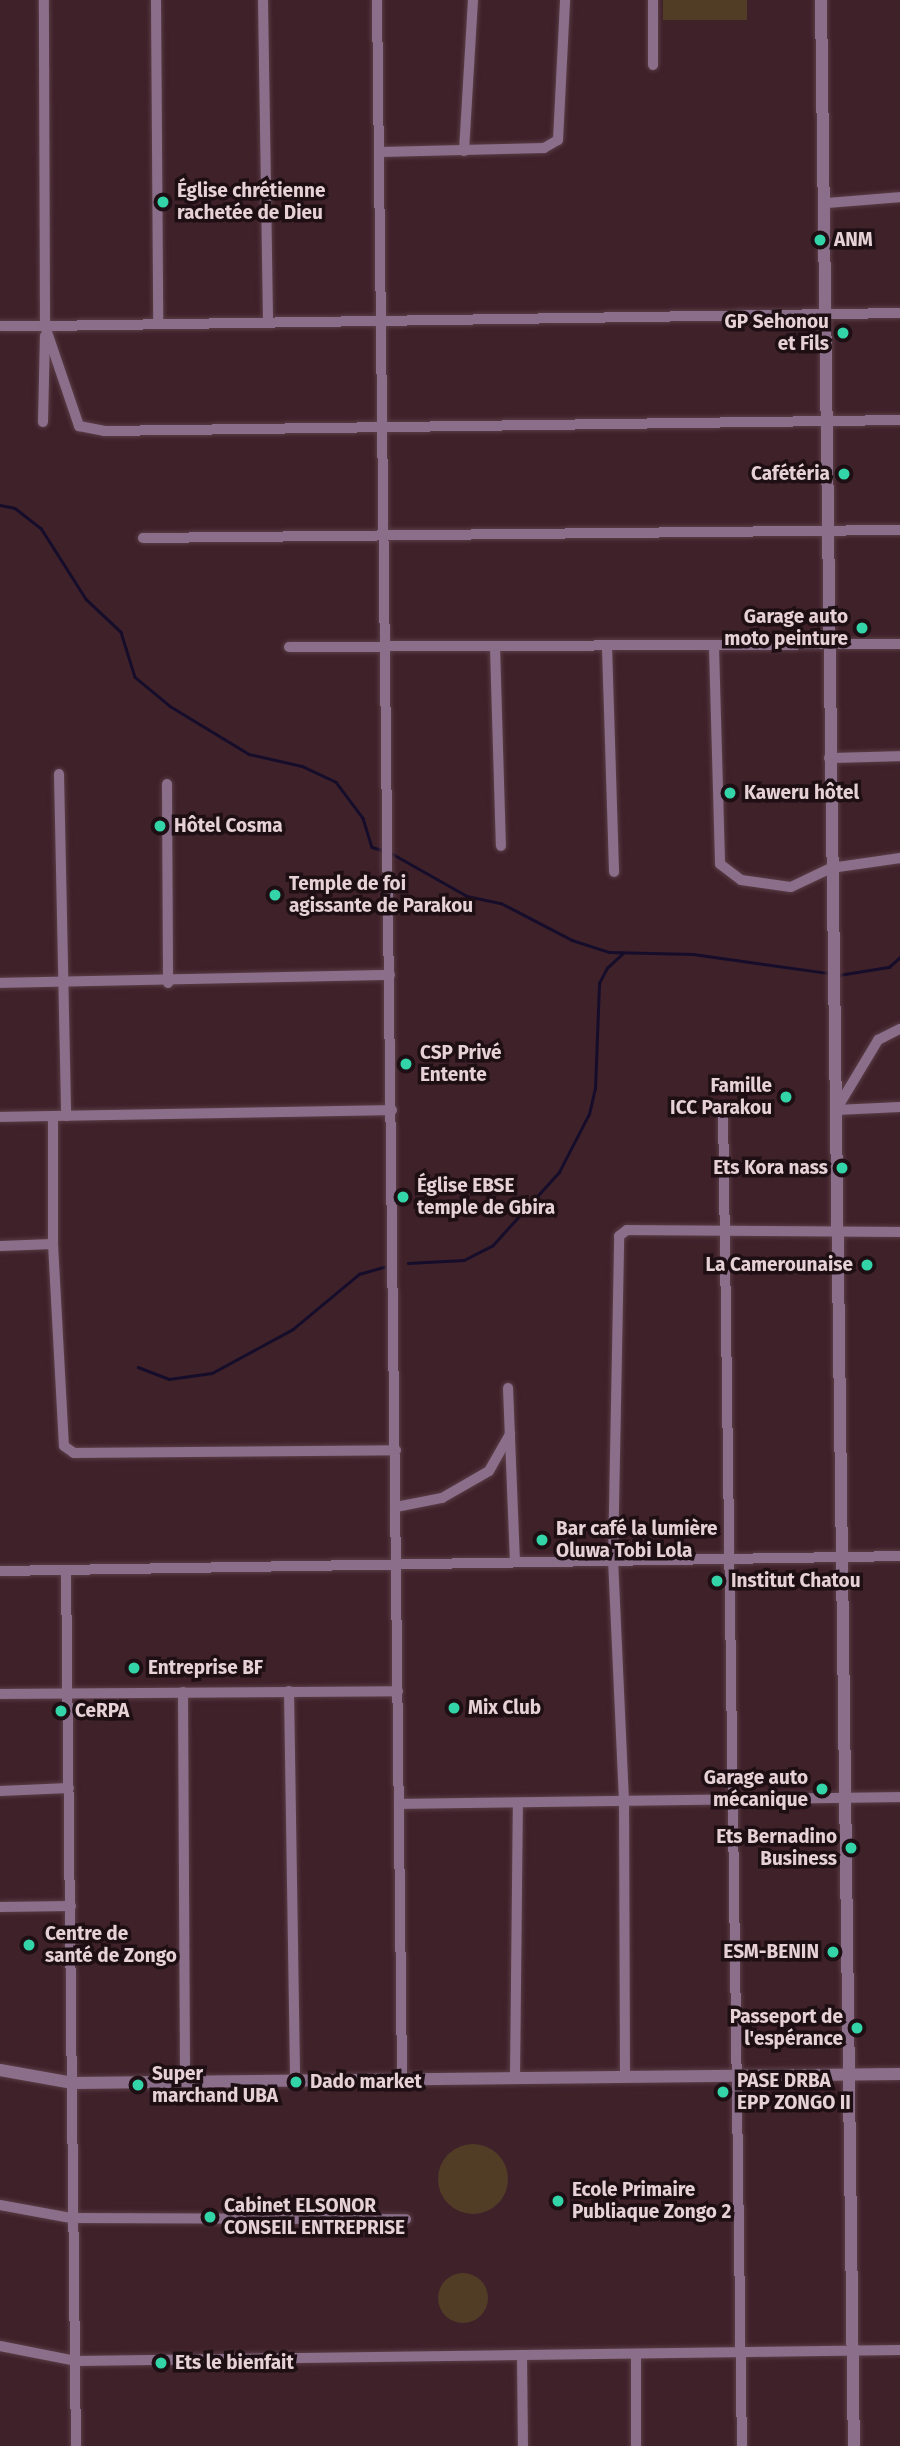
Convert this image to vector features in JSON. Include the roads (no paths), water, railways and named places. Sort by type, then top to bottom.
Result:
[{"type":"street","points":[[43,422],[44,0]]},
{"type":"street","points":[[156,0],[158,323]]},
{"type":"street","points":[[263,0],[268,320]]},
{"type":"street","points":[[377,0],[381,152],[384,647],[389,837],[402,2080]]},
{"type":"street","points":[[464,151],[473,0]]},
{"type":"street","points":[[381,152],[544,148],[558,140],[565,0]]},
{"type":"street","points":[[653,0],[653,65]]},
{"type":"street","points":[[821,0],[827,315],[826,646],[834,983],[854,2446]]},
{"type":"street","points":[[826,203],[900,197]]},
{"type":"street","points":[[0,326],[268,320],[381,321],[900,313]]},
{"type":"street","points":[[45,326],[79,426],[104,431],[900,420]]},
{"type":"street","points":[[143,538],[900,530]]},
{"type":"street","points":[[289,647],[900,644]]},
{"type":"street","points":[[495,647],[501,846]]},
{"type":"street","points":[[607,647],[614,872]]},
{"type":"street","points":[[714,647],[720,864],[741,880],[790,887],[831,869],[900,858]]},
{"type":"street","points":[[829,758],[900,756]]},
{"type":"street","points":[[60,774],[66,1116]]},
{"type":"street","points":[[167,784],[168,983]]},
{"type":"street","points":[[0,983],[168,983],[390,975]]},
{"type":"street","points":[[835,1110],[878,1040],[900,1029]]},
{"type":"street","points":[[835,1110],[900,1107]]},
{"type":"street","points":[[723,1108],[742,2446]]},
{"type":"street","points":[[0,1117],[392,1110]]},
{"type":"street","points":[[53,1116],[53,1244],[61,1435],[64,1446],[74,1454],[396,1450]]},
{"type":"street","points":[[625,2077],[624,1801],[613,1560],[619,1236],[627,1230],[725,1229],[837,1234],[900,1232]]},
{"type":"street","points":[[0,1246],[53,1244]]},
{"type":"street","points":[[508,1388],[515,1562]]},
{"type":"street","points":[[396,1507],[442,1499],[489,1471],[510,1434]]},
{"type":"street","points":[[0,1571],[730,1558],[842,1560],[900,1556]]},
{"type":"street","points":[[66,1570],[73,2084],[71,2218],[76,2446]]},
{"type":"street","points":[[0,1694],[398,1690]]},
{"type":"street","points":[[289,1691],[295,2081]]},
{"type":"street","points":[[183,1692],[185,2082]]},
{"type":"street","points":[[0,1791],[69,1788]]},
{"type":"street","points":[[399,1804],[900,1797]]},
{"type":"street","points":[[515,2078],[518,1802]]},
{"type":"street","points":[[0,1907],[71,1906]]},
{"type":"street","points":[[0,2070],[73,2084],[900,2074]]},
{"type":"street","points":[[0,2205],[71,2218],[406,2219]]},
{"type":"street","points":[[0,2346],[76,2361],[900,2350]]},
{"type":"street","points":[[636,2354],[636,2446]]},
{"type":"street","points":[[522,2355],[523,2446]]},
{"type":"waterway","points":[[0,505],[15,508],[41,528],[86,599],[121,632],[135,677],[170,706],[249,754],[302,766],[336,782],[363,818],[372,847],[385,851]]},
{"type":"waterway","points":[[391,853],[467,896],[501,903],[572,940],[609,952],[693,954],[829,973]]},
{"type":"waterway","points":[[408,1263],[464,1260],[492,1246],[559,1172],[589,1114],[595,1089],[599,983],[607,968],[623,953]]},
{"type":"waterway","points":[[839,975],[889,967],[900,957]]},
{"type":"waterway","points":[[138,1367],[169,1379],[212,1373],[293,1329],[359,1274],[384,1267]]},
{"type":"place","name":"Église chrétienne rachetée de Dieu","points":[[163,202]]},
{"type":"place","name":"ANM","points":[[820,240]]},
{"type":"place","name":"GP Sehonou et Fils","points":[[843,333]]},
{"type":"place","name":"Cafétéria","points":[[844,474]]},
{"type":"place","name":"Garage auto moto peinture","points":[[862,628]]},
{"type":"place","name":"Kaweru hôtel","points":[[730,793]]},
{"type":"place","name":"Hôtel Cosma","points":[[160,826]]},
{"type":"place","name":"Temple de foi agissante de Parakou","points":[[275,895]]},
{"type":"place","name":"CSP Privé Entente","points":[[406,1064]]},
{"type":"place","name":"Famille ICC Parakou","points":[[786,1097]]},
{"type":"place","name":"Ets Kora nass","points":[[842,1168]]},
{"type":"place","name":"Église EBSE temple de Gbira","points":[[403,1197]]},
{"type":"place","name":"La Camerounaise","points":[[867,1265]]},
{"type":"place","name":"Bar café la lumière Oluwa Tobi Lola","points":[[542,1540]]},
{"type":"place","name":"Institut Chatou","points":[[717,1581]]},
{"type":"place","name":"Entreprise BF","points":[[134,1668]]},
{"type":"place","name":"Mix Club","points":[[454,1708]]},
{"type":"place","name":"CeRPA","points":[[61,1711]]},
{"type":"place","name":"Garage auto mécanique","points":[[822,1789]]},
{"type":"place","name":"Ets Bernadino Business","points":[[851,1848]]},
{"type":"place","name":"Centre de santé de Zongo","points":[[29,1945]]},
{"type":"place","name":"ESM-BENIN","points":[[833,1952]]},
{"type":"place","name":"Passeport de l'espérance","points":[[857,2028]]},
{"type":"place","name":"Dado market","points":[[296,2082]]},
{"type":"place","name":"Super marchand UBA","points":[[138,2085]]},
{"type":"place","name":"PASE DRBA EPP ZONGO II","points":[[723,2092]]},
{"type":"place","name":"Ecole Primaire Publiaque Zongo 2","points":[[558,2201]]},
{"type":"place","name":"Cabinet ELSONOR CONSEIL ENTREPRISE","points":[[210,2217]]},
{"type":"place","name":"Ets le bienfait","points":[[161,2363]]}]
